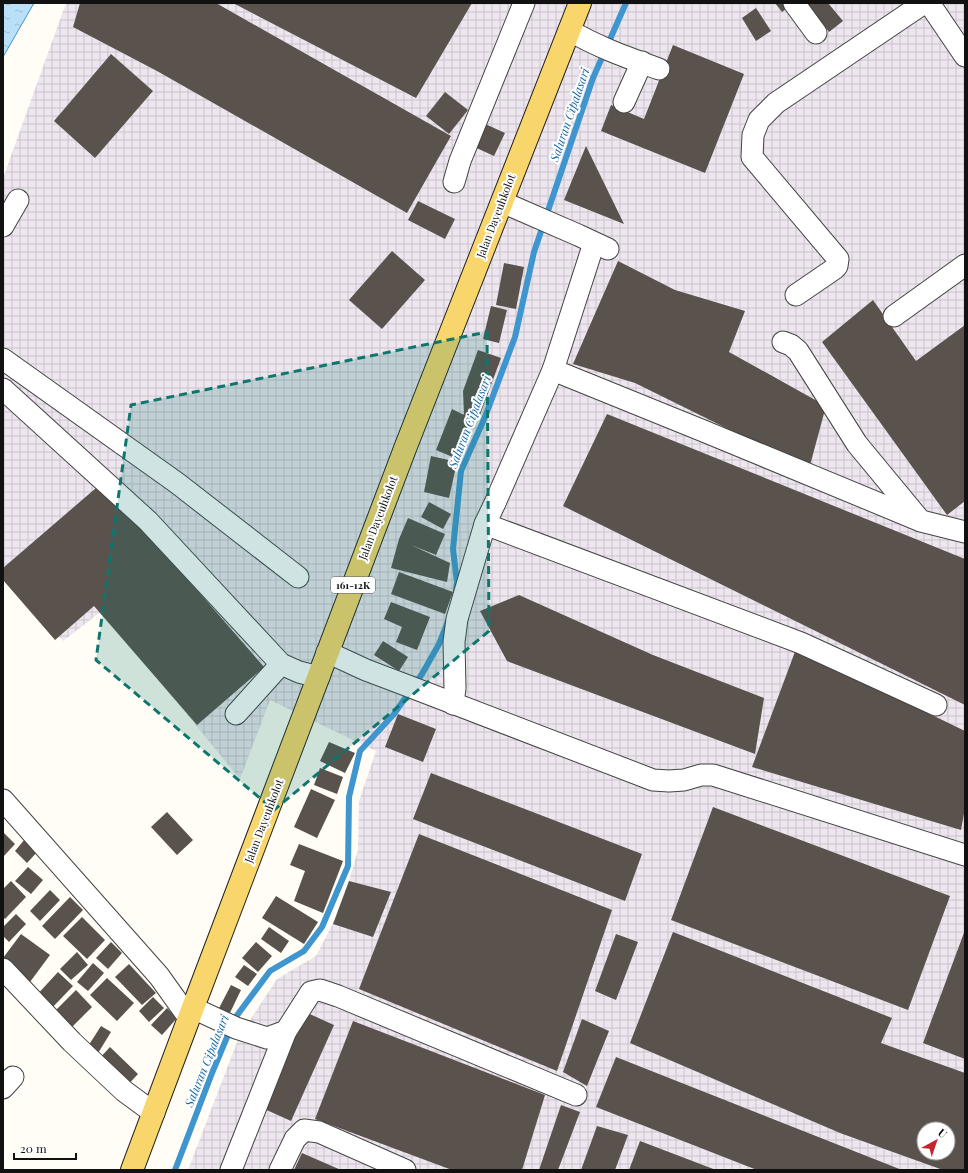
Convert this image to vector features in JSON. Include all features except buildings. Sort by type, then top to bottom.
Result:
[{"type":"main road","name":"Jalan Dayeuhkolot","points":[[132,1170],[406,446],[511,206],[569,30],[580,3]]},
{"type":"street","points":[[454,182],[460,161],[524,3]]},
{"type":"street","points":[[794,3],[816,33]]},
{"type":"street","points":[[796,295],[837,266],[838,259],[752,157],[753,135],[759,120],[776,103],[924,3]]},
{"type":"street","points":[[929,3],[965,56]]},
{"type":"street","points":[[569,30],[618,53],[651,66],[624,102]]},
{"type":"street","points":[[3,226],[18,200]]},
{"type":"street","points":[[453,704],[455,688],[454,642],[457,619],[485,524],[553,370],[593,242],[511,206]]},
{"type":"street","points":[[894,316],[965,264]]},
{"type":"street","points":[[783,342],[791,345],[798,351],[857,444],[921,521]]},
{"type":"street","points":[[3,359],[177,483],[298,577]]},
{"type":"street","points":[[553,370],[921,521],[965,532]]},
{"type":"street","points":[[3,389],[148,521],[281,664],[299,672],[319,677]]},
{"type":"street","points":[[485,524],[801,643],[936,705]]},
{"type":"street","points":[[327,652],[366,670],[653,780],[684,780],[701,775],[713,775],[965,855]]},
{"type":"street","points":[[236,714],[281,664]]},
{"type":"street","points":[[3,800],[191,1013],[267,1038],[286,1031]]},
{"type":"street","points":[[3,969],[72,1042],[124,1091],[154,1113]]},
{"type":"street","points":[[231,1170],[286,1031],[310,992],[320,990],[338,996],[576,1095]]},
{"type":"street","points":[[280,1170],[295,1139],[304,1130],[319,1132],[405,1170]]},
{"type":"highlighted area","points":[[487,332],[489,631],[274,810],[96,660],[131,405]]},
{"type":"shaded area","points":[[66,3],[965,3],[965,1170],[188,1170],[239,1037],[277,979],[316,956],[341,908],[358,850],[359,801],[376,751],[270,700],[240,779],[102,611],[63,641],[3,577],[3,178]]},
{"type":"water","points":[[3,3],[34,3],[3,57]]},
{"type":"waterway","name":"Saluran Cipalasari","points":[[456,590],[457,582],[453,549],[461,471],[485,417],[515,337],[534,252],[593,78],[626,3]]},
{"type":"waterway","name":"Saluran Cipalasari","points":[[175,1170],[235,1018],[270,971],[304,951],[322,927],[348,866],[349,797],[360,751],[394,714],[422,674],[439,644],[448,621]]}]
